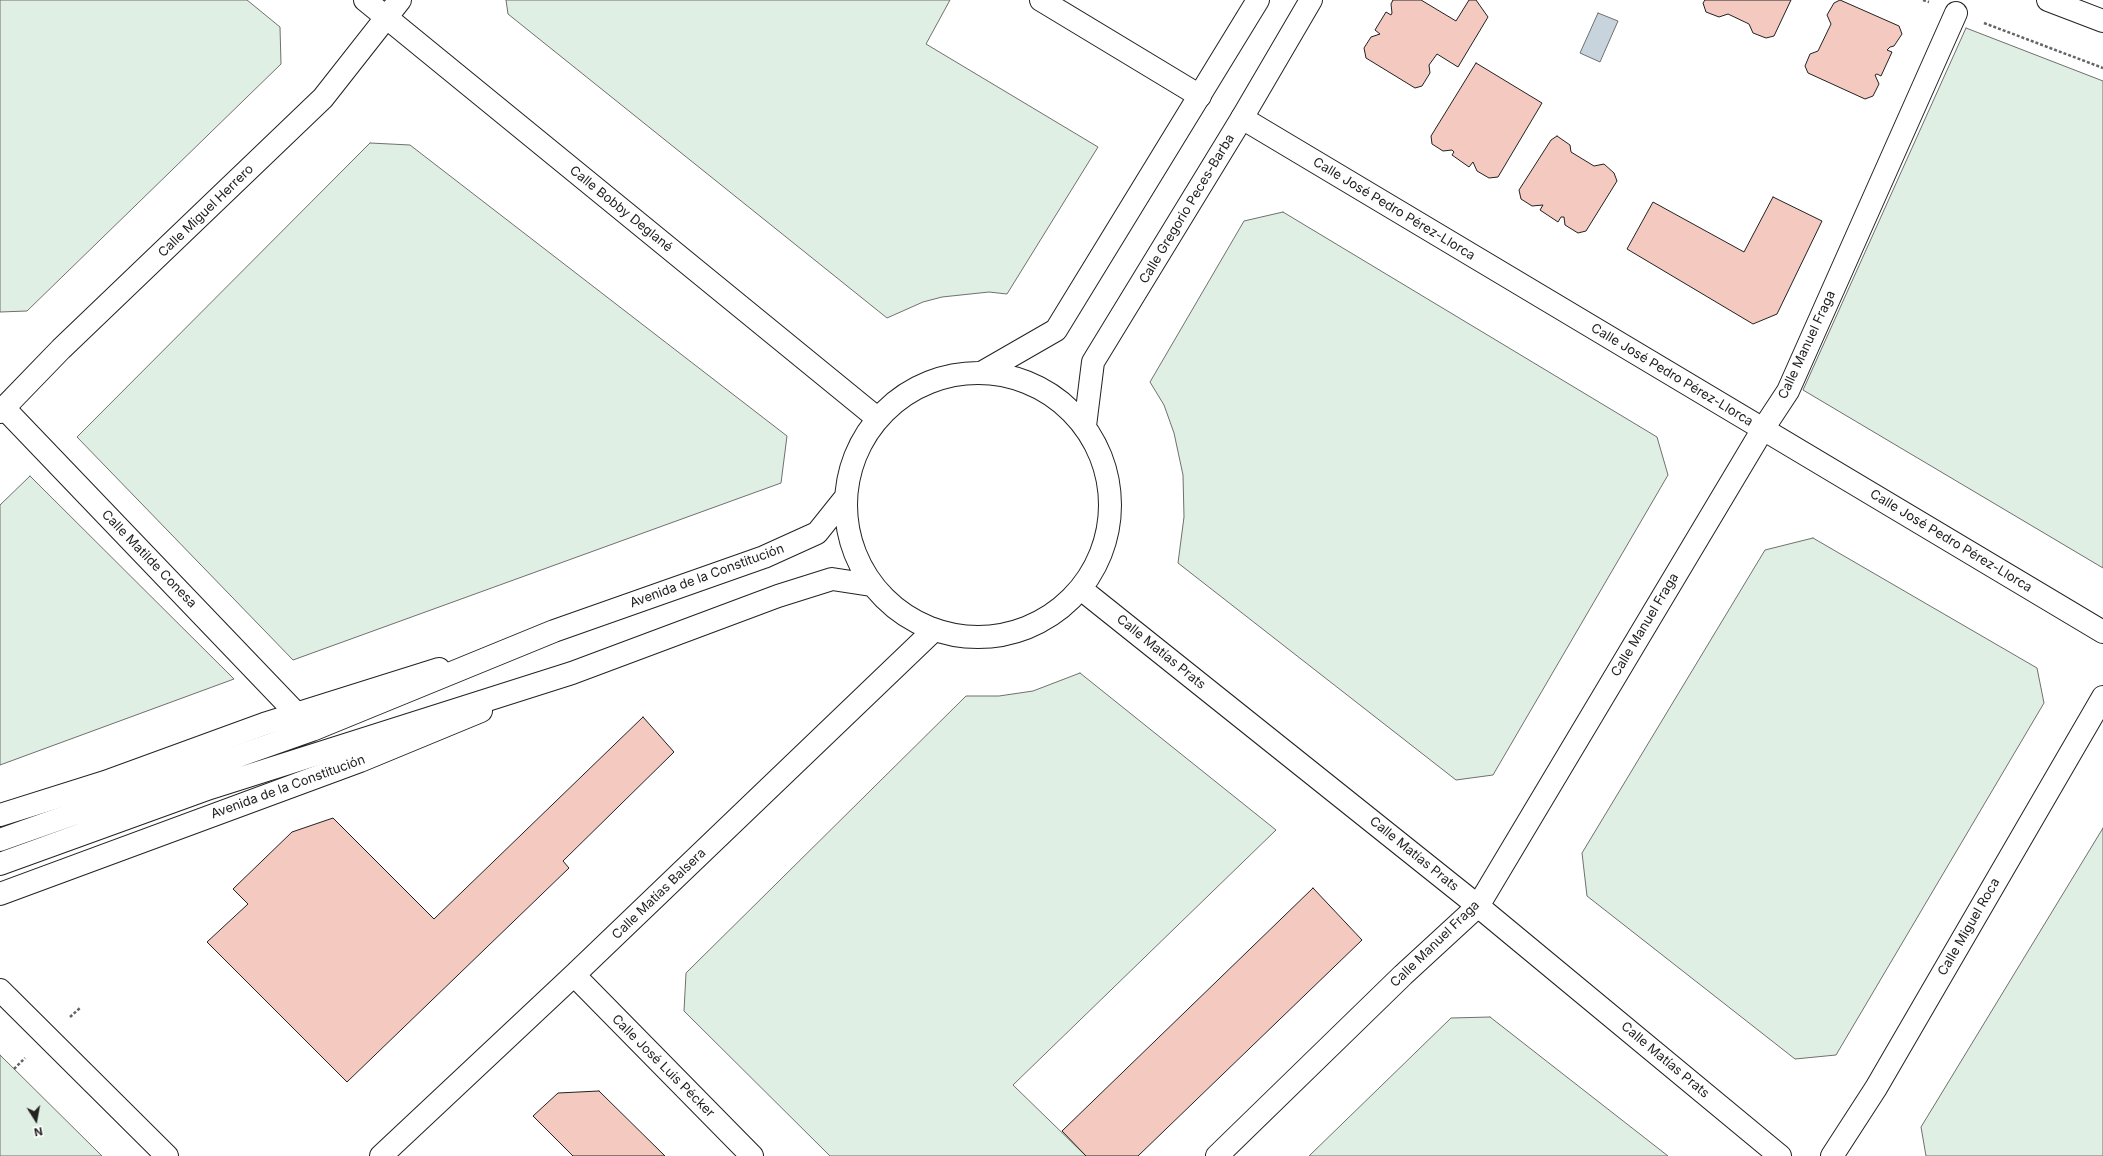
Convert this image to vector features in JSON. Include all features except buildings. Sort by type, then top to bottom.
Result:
[{"type":"street","name":"Calle Bobby Deglané","points":[[365,0],[877,418]]},
{"type":"street","name":"Calle Miguel Herrero","points":[[1,408],[323,98],[400,0]]},
{"type":"street","points":[[1041,0],[1200,96]]},
{"type":"street","points":[[983,372],[1031,383],[1059,399],[1085,426],[1106,468],[1111,504],[1101,555],[1081,589],[1041,622],[998,636],[943,633],[934,630],[904,615],[871,585],[849,540],[845,498],[847,478],[865,435],[877,418],[929,381],[983,372],[1056,330],[1258,0]]},
{"type":"street","name":"Calle Gregorio Peces-Barba","points":[[1085,426],[1093,362],[1242,118],[1311,0]]},
{"type":"street","points":[[2048,0],[2103,21]]},
{"type":"street","name":"Calle Manuel Fraga","points":[[1216,1156],[1403,975],[1478,906],[1763,428],[1788,392],[1956,13]]},
{"type":"street","name":"Calle José Pedro Pérez-Llorca","points":[[1242,118],[2103,632]]},
{"type":"street","name":"Calle Matilde Conesa","points":[[1,408],[297,714]]},
{"type":"street","name":"Avenida de la Constitución","points":[[0,815],[105,782],[264,724],[554,631],[764,556],[817,533],[845,498]]},
{"type":"street","name":"Avenida de la Constitución","points":[[0,894],[360,761],[572,673],[778,596],[832,579],[871,585]]},
{"type":"street","name":"Calle Matías Prats","points":[[1081,589],[1478,906],[1780,1156]]},
{"type":"street","name":"Calle Matías Balsera","points":[[381,1156],[574,975],[934,630]]},
{"type":"street","name":"Avenida de la Constitución","points":[[0,840],[312,730],[554,631]]},
{"type":"street","name":"Avenida de la Constitución","points":[[0,864],[210,788],[572,673]]},
{"type":"street","name":"Calle Miguel Roca","points":[[1832,1156],[1876,1088],[2103,697]]},
{"type":"street","name":"Calle José Luis Pécker","points":[[574,975],[752,1156]]},
{"type":"street","points":[[0,990],[167,1156]]},
{"type":"path","points":[[1923,0],[2103,68]]},
{"type":"green space","points":[[0,0],[247,0],[280,27],[281,64],[27,311],[0,312]]},
{"type":"green space","points":[[506,0],[950,0],[926,44],[1098,147],[1007,294],[989,292],[942,297],[923,302],[887,318],[508,14]]},
{"type":"green space","points":[[1966,28],[2103,81],[2103,568],[1803,390]]},
{"type":"green space","points":[[370,143],[410,145],[787,436],[781,483],[293,660],[77,437]]},
{"type":"green space","points":[[1283,212],[1657,437],[1668,475],[1493,775],[1456,780],[1178,563],[1184,517],[1183,475],[1174,433],[1164,405],[1150,382],[1244,221]]},
{"type":"green space","points":[[30,476],[234,679],[0,765],[0,505]]},
{"type":"green space","points":[[1813,538],[2037,668],[2044,703],[1836,1055],[1795,1059],[1587,896],[1582,853],[1765,550]]},
{"type":"green space","points":[[1080,673],[1276,830],[1013,1085],[1086,1156],[830,1156],[684,1011],[686,973],[966,696],[999,696],[1033,691]]},
{"type":"green space","points":[[2103,828],[2103,1156],[1926,1156],[1921,1127]]},
{"type":"green space","points":[[1490,1017],[1668,1156],[1309,1156],[1451,1018]]},
{"type":"green space","points":[[0,1055],[102,1156],[0,1156]]},
{"type":"shaded area","points":[[1598,13],[1618,21],[1600,62],[1580,53]]}]
